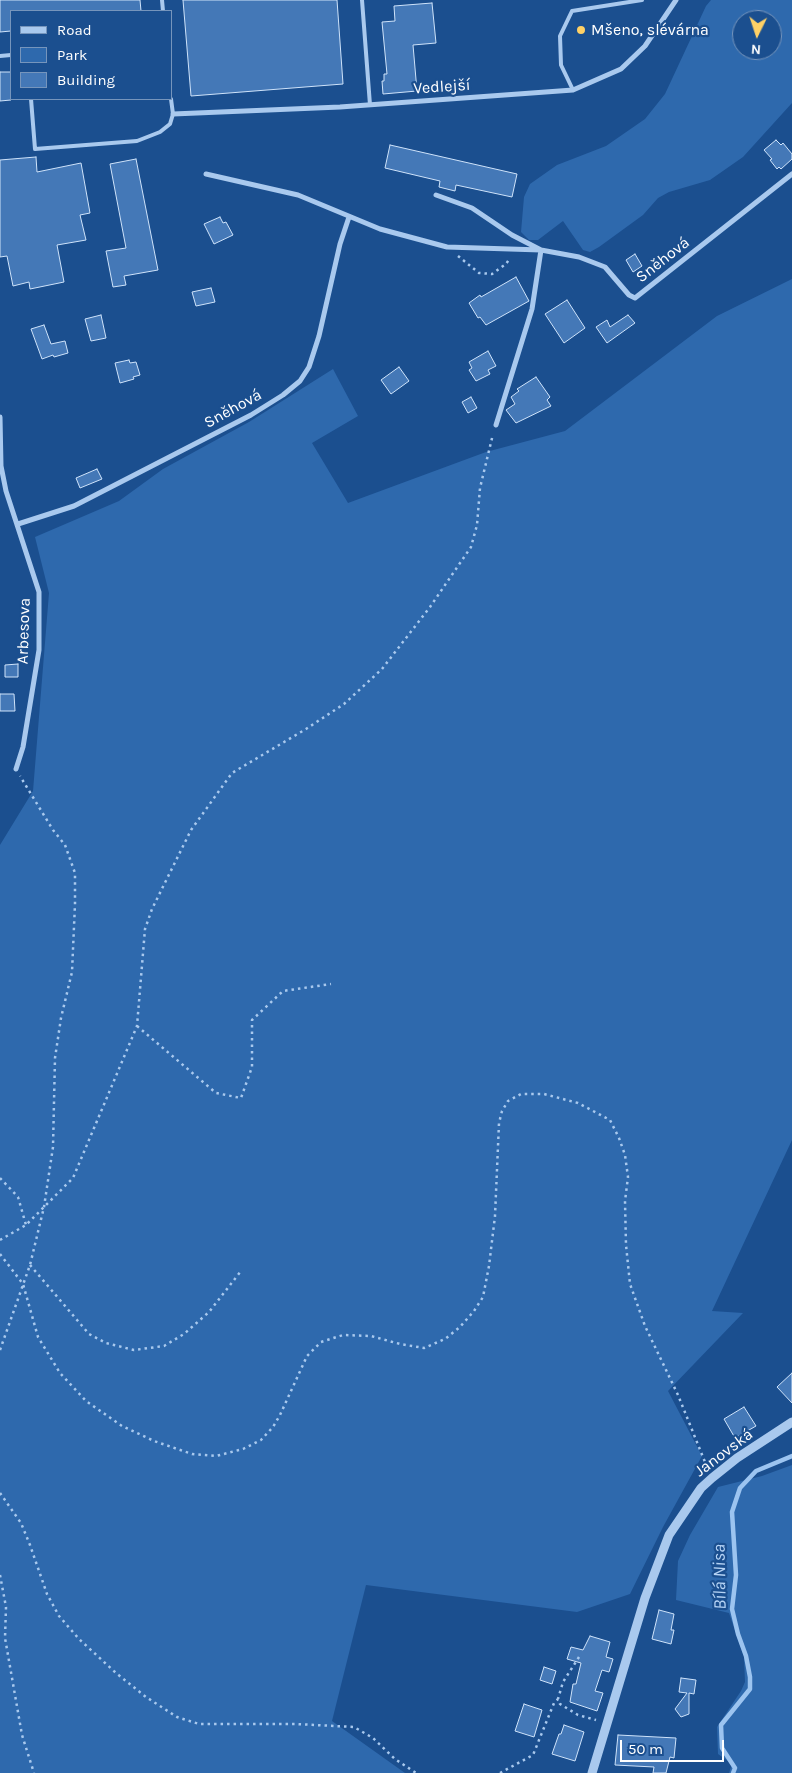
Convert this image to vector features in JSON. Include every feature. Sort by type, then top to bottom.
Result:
[{"type":"street","name":"Vedlejší","points":[[173,114],[370,105],[573,90],[621,70],[645,46],[676,0]]},
{"type":"street","name":"Sněhová","points":[[206,174],[298,194],[380,229],[447,248],[540,250],[579,257],[605,267],[629,295],[635,298],[792,174]]},
{"type":"street","name":"Sněhová","points":[[436,195],[472,208],[512,235],[540,250]]},
{"type":"street","name":"Sněhová","points":[[18,524],[74,506],[251,415],[283,395],[300,381],[309,367],[319,336],[340,244],[349,216]]},
{"type":"street","points":[[496,425],[532,309],[540,250]]},
{"type":"street","name":"Arbesova","points":[[0,417],[0,467],[39,592],[39,650],[23,747],[16,769]]},
{"type":"street","name":"Janovská","points":[[592,1773],[645,1598],[669,1535],[701,1488],[737,1458],[792,1422]]},
{"type":"lane","points":[[362,0],[370,105]]},
{"type":"lane","points":[[573,90],[561,65],[560,36],[572,11],[642,0]]},
{"type":"lane","points":[[32,100],[36,149],[137,141],[160,132],[170,124],[173,114],[171,100]]},
{"type":"path","points":[[447,248],[479,273],[492,274],[506,264],[512,256],[513,249]]},
{"type":"path","points":[[0,1240],[26,1225],[73,1178],[137,1026],[145,929],[152,909],[191,830],[232,773],[306,730],[344,704],[382,669],[430,607],[471,547],[477,525],[480,488],[496,425]]},
{"type":"path","points":[[0,1350],[30,1265],[44,1207],[53,1147],[55,1058],[61,1018],[72,972],[75,873],[65,845],[53,830],[16,769]]},
{"type":"path","points":[[137,1026],[216,1093],[241,1098],[252,1067],[252,1020],[283,991],[331,984]]},
{"type":"path","points":[[0,1254],[23,1284],[38,1337],[60,1373],[86,1401],[122,1426],[154,1441],[192,1454],[216,1456],[243,1449],[261,1440],[273,1427],[307,1356],[321,1342],[343,1335],[371,1336],[424,1348],[445,1339],[460,1328],[483,1296],[489,1266],[495,1216],[499,1123],[502,1111],[508,1101],[521,1094],[544,1094],[578,1103],[610,1120],[619,1138],[625,1155],[628,1177],[624,1201],[630,1284],[645,1326],[678,1395],[712,1478]]},
{"type":"path","points":[[0,1178],[18,1197],[26,1225]]},
{"type":"path","points":[[30,1265],[89,1334],[106,1343],[134,1350],[164,1346],[184,1334],[209,1312],[241,1271]]},
{"type":"path","points":[[0,1493],[21,1523],[47,1594],[59,1616],[79,1639],[146,1697],[177,1717],[198,1724],[296,1724],[354,1727],[373,1738],[395,1759],[416,1773]]},
{"type":"path","points":[[0,1575],[6,1607],[5,1638],[22,1735],[34,1773]]},
{"type":"path","points":[[500,1773],[533,1754],[554,1703],[558,1699],[563,1682],[579,1657]]},
{"type":"path","points":[[558,1699],[560,1704],[578,1715],[608,1721]]},
{"type":"green space","points":[[711,0],[792,0],[792,103],[743,157],[710,180],[669,192],[658,198],[643,215],[590,252],[583,250],[563,221],[538,240],[529,240],[521,232],[524,197],[530,184],[557,165],[606,146],[645,119],[665,94],[706,6]]},
{"type":"green space","points":[[792,279],[792,1140],[712,1311],[743,1313],[668,1391],[702,1456],[663,1527],[630,1594],[577,1612],[366,1585],[332,1721],[405,1773],[0,1773],[0,845],[33,791],[49,593],[35,537],[119,501],[163,469],[249,422],[333,369],[358,416],[312,443],[348,503],[486,452],[565,431],[717,316]]},
{"type":"green space","points":[[792,1465],[792,1773],[729,1773],[732,1764],[718,1754],[717,1727],[745,1682],[744,1657],[729,1613],[676,1600],[678,1561],[690,1535],[718,1487],[762,1476]]},
{"type":"building","points":[[0,0],[140,0],[141,10],[10,10],[10,31],[0,32]]},
{"type":"building","points":[[183,0],[337,0],[343,84],[191,96]]},
{"type":"building","points":[[432,3],[436,43],[413,45],[417,91],[383,94],[382,81],[384,81],[384,74],[387,74],[382,22],[395,21],[394,6]]},
{"type":"building","points":[[0,72],[10,72],[11,100],[0,101]]},
{"type":"building","points":[[776,140],[781,145],[783,143],[792,154],[792,159],[781,169],[779,167],[777,169],[770,160],[772,159],[764,150]]},
{"type":"building","points":[[390,145],[517,174],[512,197],[456,185],[455,191],[439,187],[440,181],[385,168]]},
{"type":"building","points":[[36,157],[37,172],[81,163],[90,213],[80,215],[86,240],[57,245],[64,282],[30,289],[29,282],[13,286],[7,256],[0,257],[0,160]]},
{"type":"building","points":[[136,159],[158,270],[124,276],[126,285],[113,287],[106,251],[126,248],[110,164]]},
{"type":"building","points":[[220,217],[223,223],[226,222],[233,235],[214,244],[204,224]]},
{"type":"building","points":[[635,254],[642,266],[633,272],[626,260]]},
{"type":"building","points":[[516,277],[529,301],[486,325],[480,317],[478,318],[469,303],[480,295],[481,297]]},
{"type":"building","points":[[211,288],[215,302],[196,306],[192,292]]},
{"type":"building","points":[[567,300],[585,328],[564,343],[545,314]]},
{"type":"building","points":[[101,315],[106,338],[91,341],[85,319]]},
{"type":"building","points":[[628,315],[635,323],[607,343],[596,327],[607,320],[610,327]]},
{"type":"building","points":[[44,325],[51,344],[65,341],[68,353],[42,359],[31,329]]},
{"type":"building","points":[[488,351],[496,366],[488,370],[490,374],[476,381],[469,370],[472,368],[469,362]]},
{"type":"building","points":[[129,360],[130,363],[136,362],[140,375],[120,383],[115,363]]},
{"type":"building","points":[[399,367],[409,381],[391,394],[381,380]]},
{"type":"building","points":[[536,377],[550,397],[547,400],[551,406],[516,423],[506,410],[515,404],[511,397],[519,391],[517,389]]},
{"type":"building","points":[[471,397],[477,408],[468,413],[462,402]]},
{"type":"building","points":[[97,469],[102,479],[80,488],[76,478]]},
{"type":"building","points":[[18,664],[18,677],[5,677],[5,665]]},
{"type":"building","points":[[0,694],[14,694],[15,711],[0,711]]},
{"type":"building","points":[[792,1373],[792,1403],[777,1387]]},
{"type":"building","points":[[744,1407],[756,1426],[735,1438],[724,1419]]},
{"type":"building","points":[[659,1610],[674,1614],[671,1630],[674,1630],[671,1644],[652,1639]]},
{"type":"building","points":[[590,1636],[610,1642],[606,1657],[613,1659],[609,1672],[602,1670],[595,1691],[603,1693],[597,1711],[570,1702],[573,1684],[576,1684],[581,1663],[567,1659],[571,1647],[583,1650]]},
{"type":"building","points":[[544,1667],[556,1671],[552,1684],[540,1680]]},
{"type":"building","points":[[681,1678],[696,1680],[694,1694],[689,1693],[689,1714],[681,1717],[675,1709],[687,1693],[679,1692]]},
{"type":"building","points":[[524,1704],[542,1710],[534,1737],[515,1731]]},
{"type":"building","points":[[564,1725],[584,1732],[575,1761],[552,1754]]},
{"type":"building","points":[[618,1735],[676,1738],[674,1758],[670,1757],[666,1773],[653,1773],[654,1767],[615,1765]]},
{"type":"waterway","name":"Bílá Nisa","points":[[733,1773],[735,1768],[722,1748],[721,1725],[750,1689],[750,1677],[746,1656],[732,1609],[736,1575],[732,1512],[740,1488],[756,1471],[792,1456]]},
{"type":"place","name":"Mšeno, slévárna","points":[[581,30]]}]
